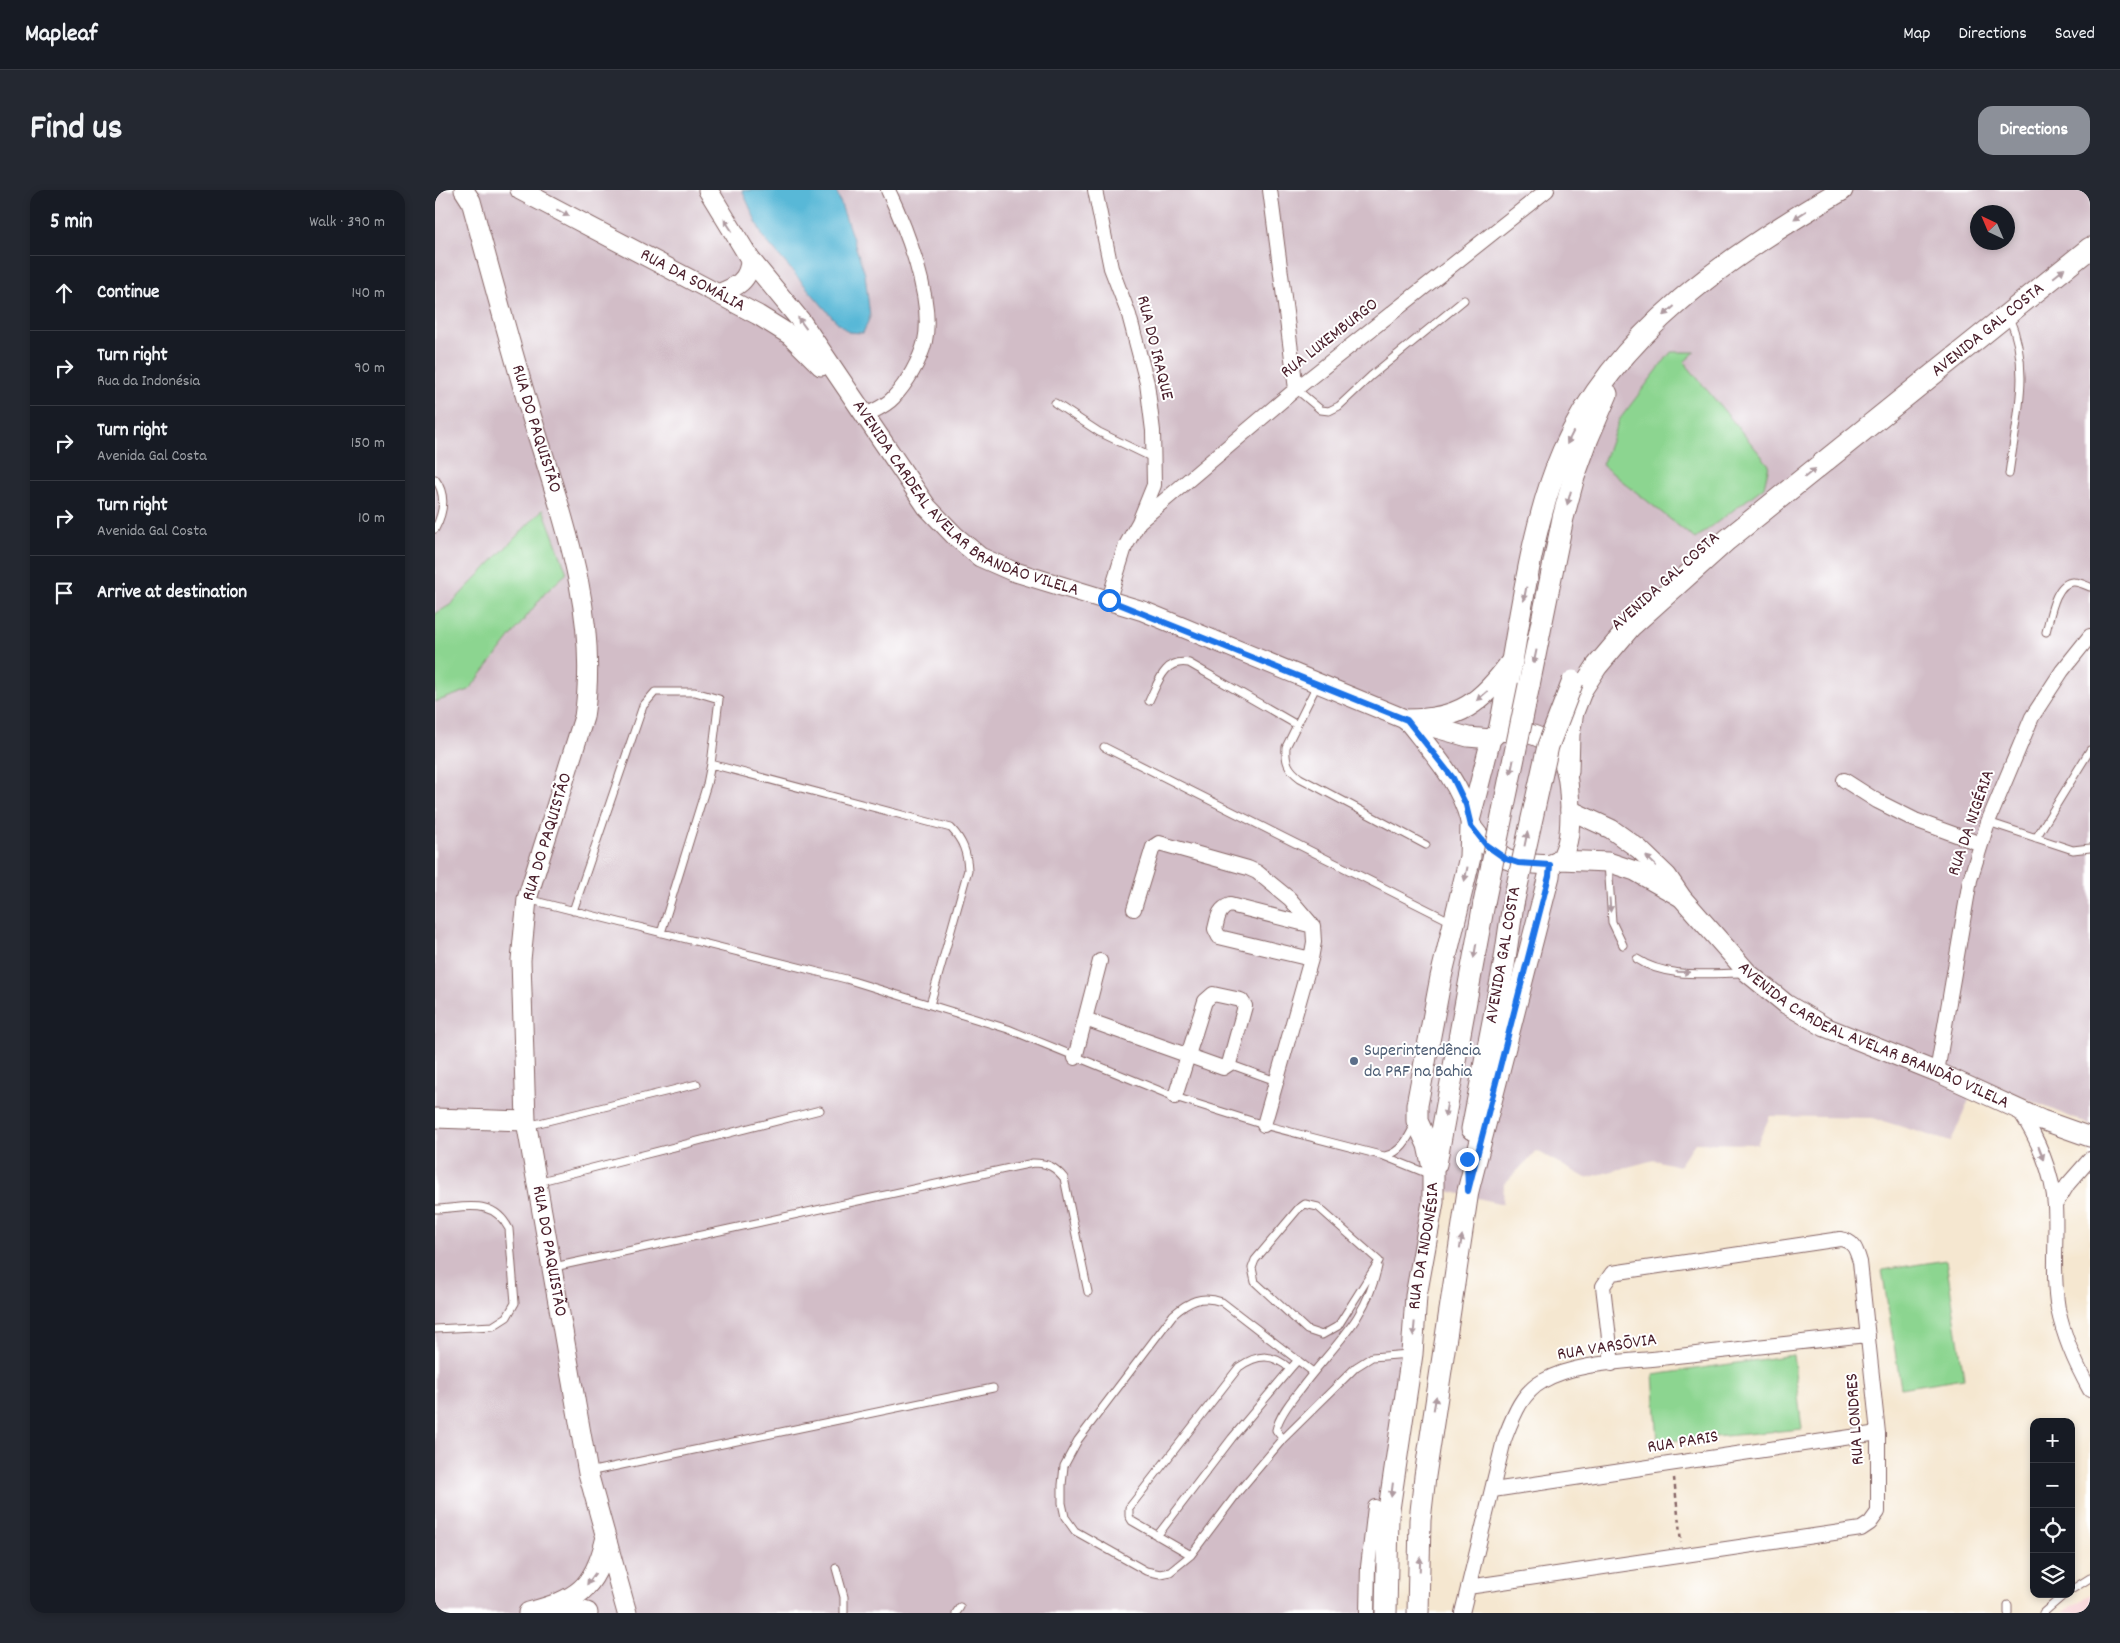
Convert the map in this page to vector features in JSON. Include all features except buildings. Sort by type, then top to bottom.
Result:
[{"type":"main road","name":"RUA DA SOMÁLIA","points":[[520,190],[758,315],[790,335],[849,393]]},
{"type":"main road","name":"AVENIDA CARDEAL AVELAR BRANDÃO VILELA","points":[[708,190],[750,259],[801,321],[927,508],[955,536],[981,557],[1012,571],[1109,600],[1318,682],[1407,720],[1468,737],[1529,733],[1546,741],[1557,750],[1568,771]]},
{"type":"main road","points":[[1417,1121],[1423,1073],[1441,977],[1470,857],[1471,824],[1513,659],[1544,508],[1563,452],[1582,414],[1604,380],[1639,339],[1682,299],[1730,261],[1842,190]]},
{"type":"main road","name":"RUA DO PAQUISTÃO","points":[[470,194],[526,399],[571,546],[580,586],[586,638],[588,692],[584,717],[527,899],[521,960],[527,1123],[588,1472],[627,1613]]},
{"type":"main road","name":"AVENIDA GAL COSTA","points":[[1468,1191],[1549,876],[1568,839],[1570,810],[1569,734],[1573,712],[1583,689],[1609,650],[1678,582],[2090,248]]},
{"type":"main road","points":[[718,294],[740,285],[749,272],[750,259]]},
{"type":"main road","points":[[1434,1177],[1484,903],[1563,518],[1574,477],[1588,438],[1625,355]]},
{"type":"main road","name":"AVENIDA GAL COSTA","points":[[1468,1191],[1467,1159],[1473,1118],[1504,965],[1513,904],[1548,746],[1573,681],[1586,661],[1620,619],[1698,550],[1751,509],[1791,489]]},
{"type":"main road","points":[[1407,720],[1430,720],[1463,710],[1487,693],[1513,659]]},
{"type":"main road","points":[[1407,720],[1453,778],[1466,805],[1471,824],[1486,845],[1506,859],[1518,863],[1555,862]]},
{"type":"main road","name":"AVENIDA CARDEAL AVELAR BRANDÃO VILELA","points":[[1570,810],[1611,829],[1639,849],[1667,876],[1682,898],[1748,973],[1785,1004],[1825,1027],[1937,1072],[2019,1110],[2090,1137]]},
{"type":"main road","name":"AVENIDA CARDEAL AVELAR BRANDÃO VILELA","points":[[1555,862],[1608,862],[1635,871],[1682,898]]},
{"type":"main road","points":[[435,1118],[527,1123]]},
{"type":"main road","name":"RUA DA INDONÉSIA","points":[[1386,1613],[1388,1516],[1411,1354],[1417,1296],[1433,1202],[1434,1177],[1428,1145],[1417,1121]]},
{"type":"main road","name":"RUA DA INDONÉSIA","points":[[1418,1613],[1421,1520],[1425,1476],[1468,1191]]},
{"type":"main road","points":[[529,1613],[559,1605],[583,1590],[594,1577],[606,1541]]},
{"type":"main road","points":[[559,1605],[587,1613]]},
{"type":"street","points":[[864,416],[892,399],[910,376],[925,341],[925,306],[917,266],[907,232],[888,190]]},
{"type":"street","name":"RUA DO IRAQUE","points":[[1095,190],[1111,268],[1129,315],[1147,383],[1154,458],[1154,485],[1139,522],[1125,547],[1109,600]]},
{"type":"street","points":[[1270,190],[1296,389]]},
{"type":"street","name":"RUA LUXEMBURGO","points":[[1139,522],[1296,389],[1547,190]]},
{"type":"street","name":"RUA DA NIGÉRIA","points":[[1937,1072],[1969,880],[1988,822],[2033,717],[2062,671],[2090,636]]},
{"type":"street","points":[[1844,780],[1877,801],[1915,820],[1981,844]]},
{"type":"street","points":[[1134,910],[1153,847],[1159,842],[1248,868],[1290,900],[1313,926],[1314,942],[1311,958],[1264,1125]]},
{"type":"street","points":[[1311,958],[1219,937],[1215,930],[1219,913],[1223,907],[1230,905],[1313,926]]},
{"type":"street","points":[[1075,1058],[1100,961]]},
{"type":"street","points":[[1085,1019],[1190,1056],[1223,1068],[1229,1064],[1245,1006],[1236,998],[1213,994],[1205,1001],[1190,1056],[1175,1097]]},
{"type":"street","points":[[2019,1110],[2030,1126],[2043,1157],[2055,1205],[2054,1274],[2058,1308],[2071,1352],[2090,1389]]},
{"type":"street","points":[[2055,1205],[2068,1184],[2090,1158]]},
{"type":"street","name":"RUA LONDRES","points":[[1468,1587],[1861,1529],[1870,1523],[1878,1512],[1878,1432],[1860,1262],[1855,1247],[1848,1240],[1840,1239],[1612,1274],[1603,1286],[1612,1364]]},
{"type":"street","name":"RUA VARSŌVIA","points":[[1462,1613],[1504,1440],[1514,1412],[1526,1395],[1541,1382],[1559,1373],[1612,1364],[1868,1335]]},
{"type":"street","name":"RUA PARIS","points":[[1493,1490],[1878,1432]]},
{"type":"street","points":[[1367,1613],[1368,1566],[1375,1507]]},
{"type":"lane","points":[[1296,389],[1321,410],[1329,411],[1339,406],[1371,376],[1464,300]]},
{"type":"lane","points":[[2008,315],[2019,347],[2023,378],[2009,474]]},
{"type":"lane","points":[[1055,403],[1099,432],[1154,458]]},
{"type":"lane","points":[[435,479],[443,495],[443,507],[435,529]]},
{"type":"lane","points":[[2046,632],[2056,598],[2065,584],[2073,582],[2090,586]]},
{"type":"lane","points":[[1149,701],[1167,667],[1180,661],[1189,663],[1297,725]]},
{"type":"lane","points":[[1318,682],[1286,747],[1285,759],[1290,770],[1300,778],[1426,845]]},
{"type":"lane","points":[[573,911],[643,706],[655,692],[695,692],[719,699],[711,764],[707,784],[661,933]]},
{"type":"lane","points":[[1104,747],[1455,923]]},
{"type":"lane","points":[[2036,838],[2090,750]]},
{"type":"lane","points":[[711,764],[951,828],[961,839],[967,853],[968,870],[930,1005]]},
{"type":"lane","points":[[1988,822],[2073,850],[2090,848]]},
{"type":"lane","points":[[1608,862],[1612,922],[1623,945]]},
{"type":"lane","points":[[527,899],[846,979],[1008,1030],[1175,1097],[1264,1125],[1385,1156],[1434,1177]]},
{"type":"lane","points":[[1637,959],[1647,966],[1672,972],[1748,973]]},
{"type":"lane","points":[[1229,1064],[1276,1081]]},
{"type":"lane","points":[[527,1123],[697,1084]]},
{"type":"lane","points":[[536,1182],[820,1110]]},
{"type":"lane","points":[[1385,1156],[1393,1154],[1399,1149],[1409,1138],[1417,1121]]},
{"type":"lane","points":[[551,1268],[1033,1163],[1045,1163],[1056,1168],[1064,1178],[1088,1292]]},
{"type":"lane","points":[[1305,1204],[1318,1206],[1379,1260],[1338,1326],[1322,1335],[1307,1330],[1255,1282],[1252,1275],[1255,1260],[1298,1208],[1305,1204]]},
{"type":"lane","points":[[435,1209],[488,1207],[504,1218],[509,1228],[515,1303],[507,1318],[493,1326],[435,1329]]},
{"type":"lane","points":[[1283,1439],[1276,1430],[1279,1420],[1313,1372],[1344,1337],[1366,1305],[1379,1260]]},
{"type":"lane","points":[[1313,1372],[1222,1302],[1210,1298],[1197,1299],[1185,1304],[1173,1315],[1077,1440],[1064,1466],[1062,1503],[1065,1517],[1075,1531],[1146,1571],[1160,1574],[1170,1572],[1191,1555],[1239,1491],[1283,1439],[1361,1363],[1373,1357],[1411,1354]]},
{"type":"lane","points":[[1191,1555],[1132,1521],[1129,1516],[1129,1508],[1239,1367],[1256,1357],[1265,1356],[1283,1363],[1290,1369]]},
{"type":"lane","points":[[1157,1536],[1226,1446],[1298,1360]]},
{"type":"lane","points":[[588,1472],[624,1467],[993,1388]]},
{"type":"lane","points":[[836,1568],[844,1597],[844,1613]]},
{"type":"lane","points":[[2075,1587],[2090,1578]]},
{"type":"lane","points":[[2043,1613],[2060,1598]]},
{"type":"path","points":[[1672,1464],[1683,1556]]},
{"type":"shaded area","points":[[435,190],[2090,190],[2090,1125],[1978,1079],[1951,1142],[1873,1118],[1770,1116],[1757,1144],[1695,1143],[1679,1166],[1654,1160],[1586,1178],[1537,1151],[1504,1184],[1503,1204],[1448,1191],[1404,1360],[1383,1613],[435,1613]]},
{"type":"shaded area","points":[[2090,1594],[2090,1613],[2062,1613]]},
{"type":"green space","points":[[1671,352],[1695,352],[1684,362],[1769,465],[1764,487],[1695,539],[1602,465],[1619,420]]},
{"type":"green space","points":[[543,509],[567,573],[545,593],[469,690],[435,702],[435,614],[450,605]]},
{"type":"green space","points":[[1946,1260],[1964,1378],[1901,1388],[1882,1270]]},
{"type":"green space","points":[[1793,1355],[1802,1429],[1658,1442],[1653,1375]]},
{"type":"water","points":[[742,190],[836,190],[865,274],[870,317],[863,333],[848,332],[833,318],[763,237]]},
{"type":"place","name":"Superintendência da PRF na Bahia","points":[[1354,1061]]},
{"type":"route","points":[[1109,600],[1143,611],[1407,720],[1453,778],[1466,805],[1471,826],[1486,845],[1506,859],[1518,863],[1550,865],[1549,876],[1468,1191],[1467,1159]]}]
